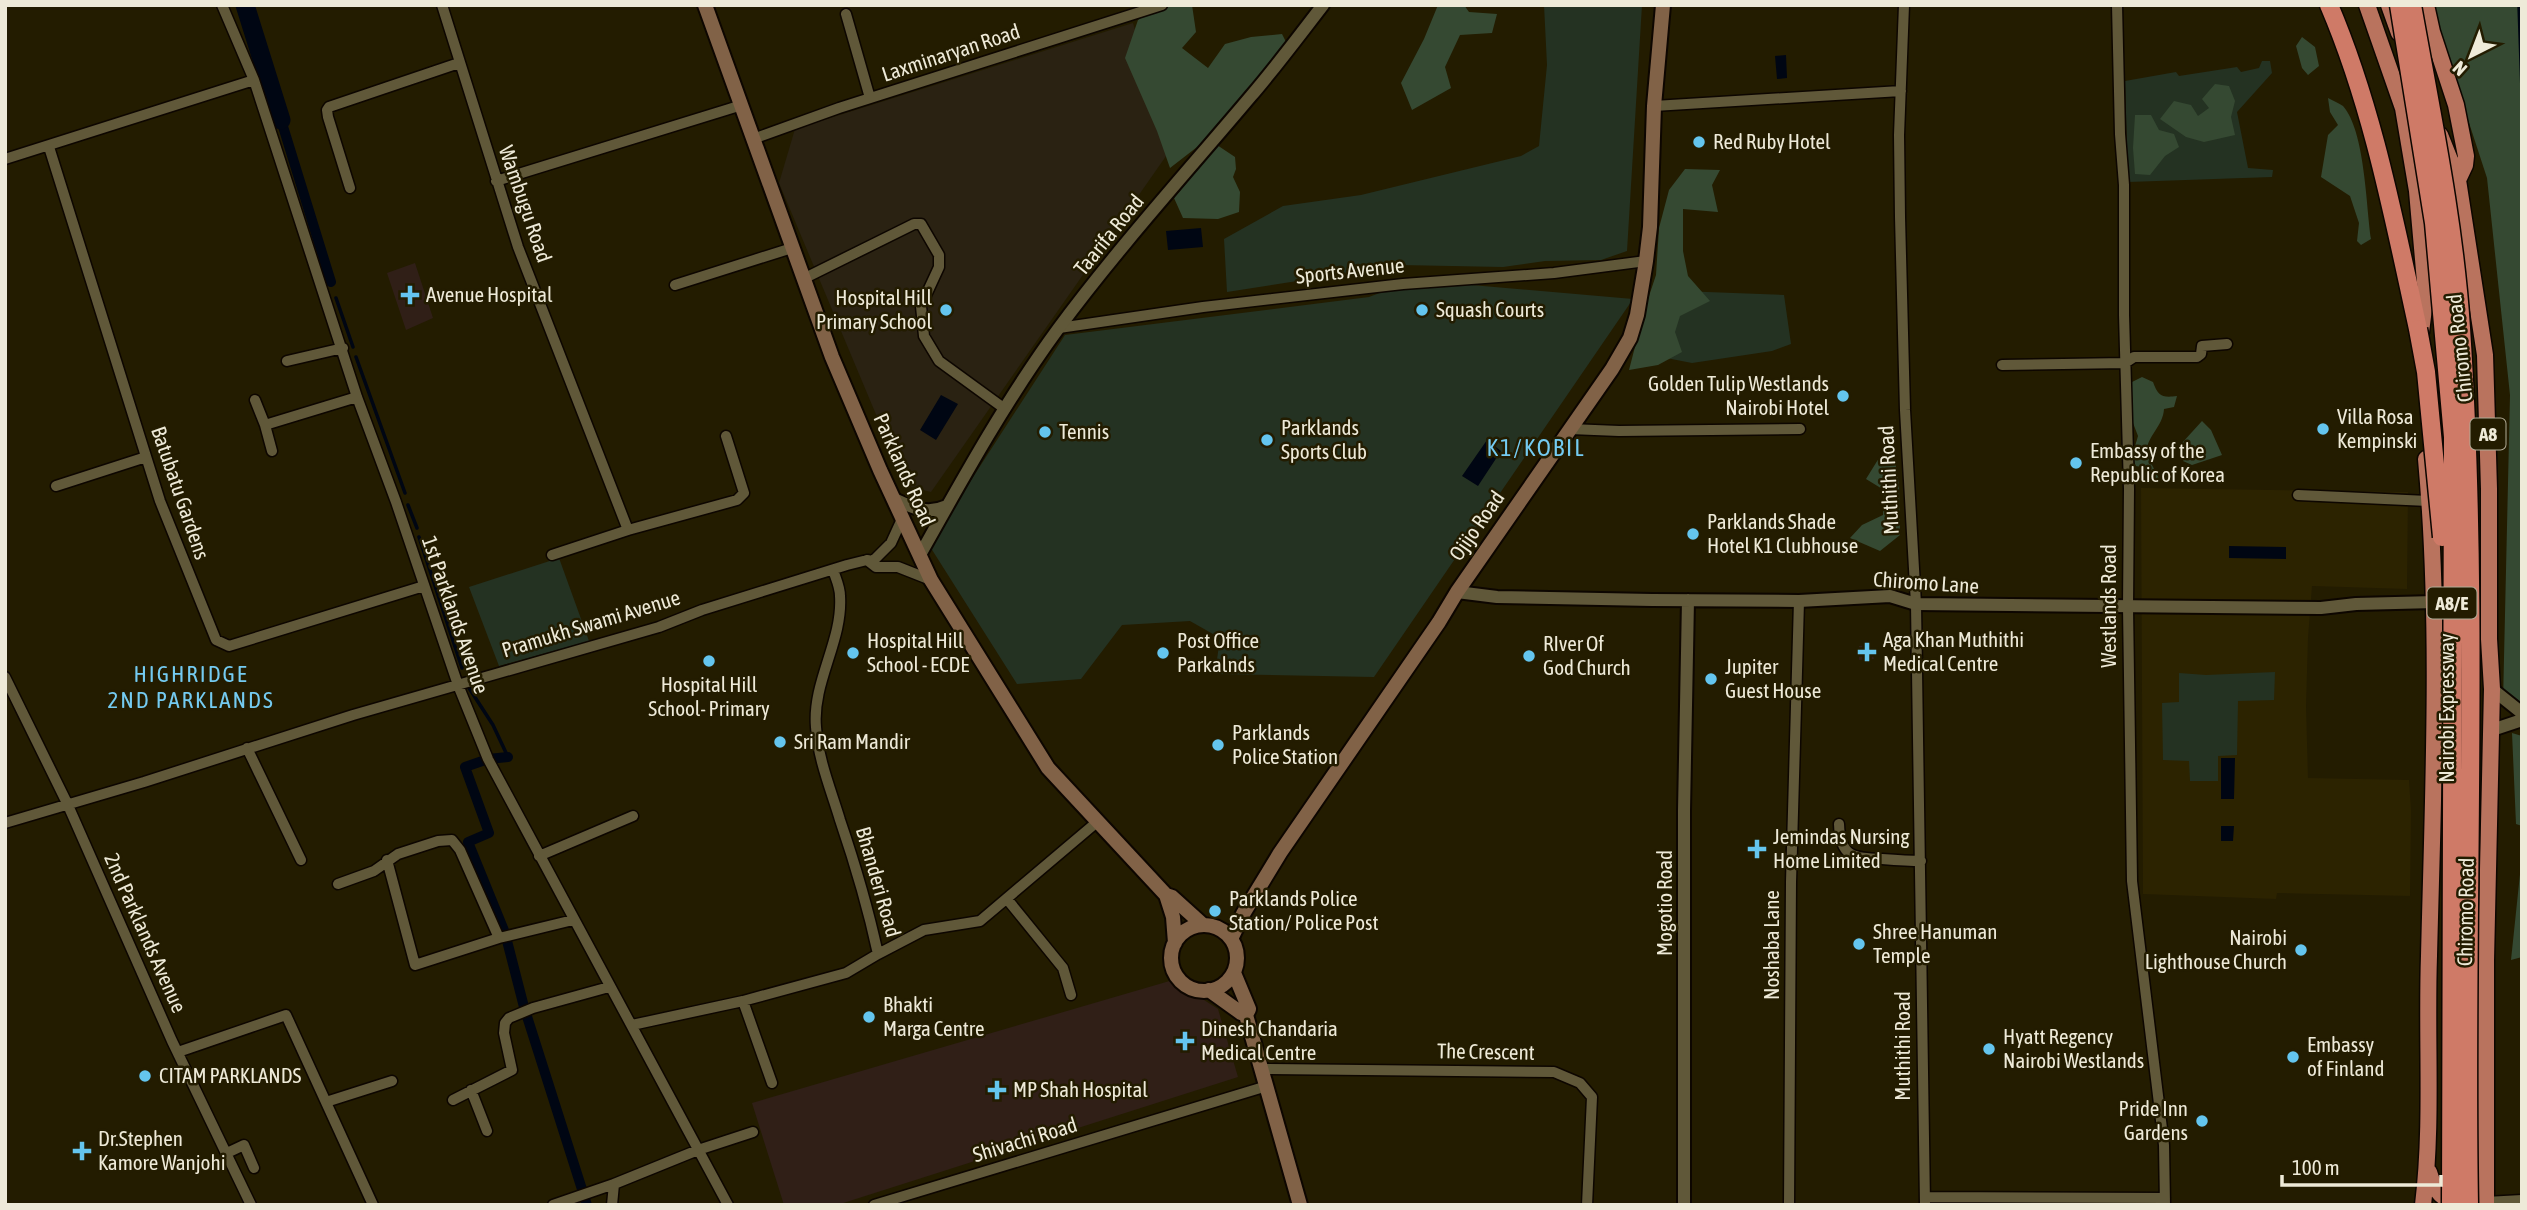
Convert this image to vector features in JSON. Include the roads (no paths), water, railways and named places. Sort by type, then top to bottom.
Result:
[{"type":"highway","points":[[2329,5],[2355,78],[2382,170],[2426,372],[2439,493],[2451,705]]},
{"type":"highway","name":"Chiromo Road","points":[[2367,5],[2403,108],[2417,191],[2426,293],[2417,365],[2428,476],[2435,602],[2427,1010],[2428,1166],[2423,1205]]},
{"type":"highway","name":"Chiromo Road","points":[[2389,5],[2458,180],[2485,355],[2492,689],[2485,1178],[2480,1204]]},
{"type":"highway","name":"Nairobi Expressway","points":[[2399,5],[2434,223],[2453,438],[2451,1205]]},
{"type":"highway","name":"Nairobi Expressway","points":[[2412,5],[2449,216],[2460,325],[2469,562],[2467,1085],[2480,1204]]},
{"type":"highway","points":[[2426,5],[2456,105],[2466,156],[2465,166],[2458,180]]},
{"type":"highway","points":[[2428,476],[2431,440],[2430,365],[2448,346],[2444,241],[2451,227],[2458,224],[2466,226]]},
{"type":"highway","points":[[2428,1166],[2435,1190],[2449,1200],[2465,1199],[2485,1178]]},
{"type":"main road","name":"Parklands Road","points":[[705,5],[850,403],[931,580],[1048,768],[1166,895],[1208,926]]},
{"type":"main road","name":"Ojijo Road","points":[[1231,939],[1280,853],[1612,369],[1630,338],[1637,315],[1650,227],[1654,106],[1663,5]]},
{"type":"main road","points":[[1166,895],[1173,917],[1175,943],[1172,963],[1181,981],[1189,987],[1209,990],[1247,1015]]},
{"type":"main road","points":[[1175,943],[1192,927],[1208,926],[1243,914]]},
{"type":"main road","points":[[1208,926],[1223,931],[1231,939],[1237,962],[1234,973],[1227,982],[1209,990]]},
{"type":"main road","points":[[1234,973],[1249,1009],[1247,1015],[1300,1205]]},
{"type":"street","name":"1st Parklands Avenue","points":[[222,5],[254,80],[357,397],[457,685],[493,770],[728,1205]]},
{"type":"street","name":"Wambugu Road","points":[[442,5],[518,247],[628,530]]},
{"type":"street","name":"Laxminaryan Road","points":[[753,139],[1162,5]]},
{"type":"street","name":"Taarifa Road","points":[[920,555],[1006,409],[1059,328],[1131,237],[1253,94],[1323,5]]},
{"type":"street","name":"Muthithi Road","points":[[1904,5],[1899,135],[1902,336],[1916,604],[1925,1201]]},
{"type":"street","name":"Westlands Road","points":[[2118,5],[2129,489],[2127,607],[2132,881],[2164,1145],[2165,1201]]},
{"type":"street","points":[[846,14],[870,99]]},
{"type":"street","points":[[350,188],[328,117],[329,107],[459,63]]},
{"type":"street","points":[[5,159],[254,80]]},
{"type":"street","points":[[1654,106],[1900,91]]},
{"type":"street","points":[[496,181],[742,105]]},
{"type":"street","name":"Batubatu Gardens","points":[[49,147],[160,501],[211,631],[220,645],[243,643],[424,586]]},
{"type":"street","points":[[803,279],[914,224],[921,224],[939,255],[939,267],[921,306],[924,336],[939,361],[1006,409]]},
{"type":"street","points":[[675,285],[792,248]]},
{"type":"street","name":"Sports Avenue","points":[[1059,328],[1203,306],[1403,284],[1554,273],[1646,261]]},
{"type":"street","points":[[2002,365],[2125,363],[2134,357],[2197,357],[2201,354],[2202,346],[2227,344]]},
{"type":"street","points":[[287,361],[343,348]]},
{"type":"street","points":[[265,425],[357,397]]},
{"type":"street","points":[[255,400],[272,451]]},
{"type":"street","points":[[1570,429],[1800,429]]},
{"type":"street","points":[[552,555],[628,530],[737,500],[744,493],[726,436]]},
{"type":"street","points":[[56,486],[146,457]]},
{"type":"street","points":[[2298,495],[2428,501]]},
{"type":"street","points":[[894,499],[926,512],[947,506]]},
{"type":"street","name":"Pramukh Swami Avenue","points":[[5,822],[457,685],[659,627],[702,610],[833,570],[867,560],[873,561],[886,550],[902,519]]},
{"type":"street","name":"Pramukh Swami Avenue","points":[[867,560],[876,568],[898,567],[931,580]]},
{"type":"street","name":"Bhanderi Road","points":[[632,1025],[743,1001],[846,973],[878,954],[869,913],[823,766],[816,730],[818,701],[840,606],[840,593],[833,570]]},
{"type":"street","name":"Chiromo Lane","points":[[1457,592],[1497,597],[1688,600],[1799,601],[1890,596],[1916,604],[2127,607],[2321,608],[2356,604],[2435,602]]},
{"type":"street","name":"Mogotio Road","points":[[1684,1205],[1684,811],[1688,600]]},
{"type":"street","name":"Noshaba Lane","points":[[1788,1205],[1791,882],[1799,601]]},
{"type":"street","name":"2nd Parklands Avenue","points":[[5,677],[67,803],[178,1052],[251,1205]]},
{"type":"street","points":[[2492,689],[2522,713]]},
{"type":"street","points":[[2491,730],[2522,720]]},
{"type":"street","points":[[247,748],[301,860]]},
{"type":"street","points":[[539,856],[633,816]]},
{"type":"street","points":[[878,954],[924,930],[980,921],[1097,822]]},
{"type":"street","points":[[1839,824],[1843,845],[1851,855],[1861,859],[1921,861]]},
{"type":"street","points":[[338,884],[374,871],[387,860],[425,845],[452,839],[460,849],[499,938]]},
{"type":"street","points":[[387,860],[415,965],[499,938],[573,920]]},
{"type":"street","points":[[1007,899],[1063,968],[1072,995]]},
{"type":"street","points":[[453,1100],[512,1070],[504,1033],[505,1023],[509,1018],[525,1010],[609,987]]},
{"type":"street","points":[[743,1001],[772,1083]]},
{"type":"street","points":[[178,1052],[286,1015],[373,1205]]},
{"type":"street","name":"The Crescent","points":[[1262,1069],[1511,1070],[1562,1074],[1586,1087],[1592,1097],[1587,1205]]},
{"type":"street","points":[[326,1102],[392,1081]]},
{"type":"street","name":"Shivachi Road","points":[[874,1205],[1267,1086]]},
{"type":"street","points":[[471,1090],[486,1131]]},
{"type":"street","points":[[552,1205],[753,1132]]},
{"type":"street","points":[[227,1153],[244,1145],[254,1168]]},
{"type":"street","points":[[612,1205],[614,1184]]},
{"type":"street","points":[[588,1193],[588,1205]]},
{"type":"street","points":[[1925,1201],[2070,1196],[2165,1201]]},
{"type":"street","points":[[2480,1204],[2522,1200]]},
{"type":"waterway","points":[[245,5],[281,120]]},
{"type":"waterway","points":[[2519,5],[2522,91]]},
{"type":"waterway","points":[[281,120],[331,282]]},
{"type":"waterway","points":[[336,298],[353,347]]},
{"type":"waterway","points":[[356,357],[405,493]]},
{"type":"waterway","points":[[408,505],[417,528]]},
{"type":"waterway","points":[[419,537],[462,668]]},
{"type":"waterway","points":[[469,688],[493,725],[508,757]]},
{"type":"waterway","points":[[508,757],[488,759],[465,767],[489,833],[468,842],[505,933],[524,1007],[587,1205]]},
{"type":"place","name":"Red Ruby Hotel","points":[[1699,142]]},
{"type":"place","name":"Avenue Hospital","points":[[410,295]]},
{"type":"place","name":"Hospital Hill Primary School","points":[[946,310]]},
{"type":"place","name":"Squash Courts","points":[[1422,310]]},
{"type":"place","name":"Golden Tulip Westlands Nairobi Hotel","points":[[1843,396]]},
{"type":"place","name":"Villa Rosa Kempinski","points":[[2323,429]]},
{"type":"place","name":"Tennis","points":[[1045,432]]},
{"type":"place","name":"Parklands Sports Club","points":[[1267,440]]},
{"type":"place","name":"Embassy of the Republic of Korea","points":[[2076,463]]},
{"type":"place","name":"Parklands Shade Hotel K1 Clubhouse","points":[[1693,534]]},
{"type":"place","name":"Aga Khan Muthithi Medical Centre","points":[[1867,652]]},
{"type":"place","name":"Hospital Hill School - ECDE","points":[[853,653]]},
{"type":"place","name":"Post Office Parkalnds","points":[[1163,653]]},
{"type":"place","name":"RIver Of God Church","points":[[1529,656]]},
{"type":"place","name":"Hospital Hill School- Primary","points":[[709,661]]},
{"type":"place","name":"Jupiter Guest House","points":[[1711,679]]},
{"type":"place","name":"Sri Ram Mandir","points":[[780,742]]},
{"type":"place","name":"Parklands Police Station","points":[[1218,745]]},
{"type":"place","name":"Jemindas Nursing Home Limited","points":[[1757,849]]},
{"type":"place","name":"Parklands Police Station/ Police Post","points":[[1215,911]]},
{"type":"place","name":"Shree Hanuman Temple","points":[[1859,944]]},
{"type":"place","name":"Nairobi Lighthouse Church","points":[[2301,950]]},
{"type":"place","name":"Bhakti Marga Centre","points":[[869,1017]]},
{"type":"place","name":"Dinesh Chandaria Medical Centre","points":[[1185,1041]]},
{"type":"place","name":"Hyatt Regency Nairobi Westlands","points":[[1989,1049]]},
{"type":"place","name":"Embassy of Finland","points":[[2293,1057]]},
{"type":"place","name":"CITAM PARKLANDS","points":[[145,1076]]},
{"type":"place","name":"MP Shah Hospital","points":[[997,1090]]},
{"type":"place","name":"Pride Inn Gardens","points":[[2202,1121]]},
{"type":"place","name":"Dr.Stephen Kamore Wanjohi","points":[[82,1151]]},
{"type":"district","name":"K1/KOBIL","points":[[1536,448]]},
{"type":"district","name":"HIGHRIDGE 2ND PARKLANDS","points":[[191,687]]}]
